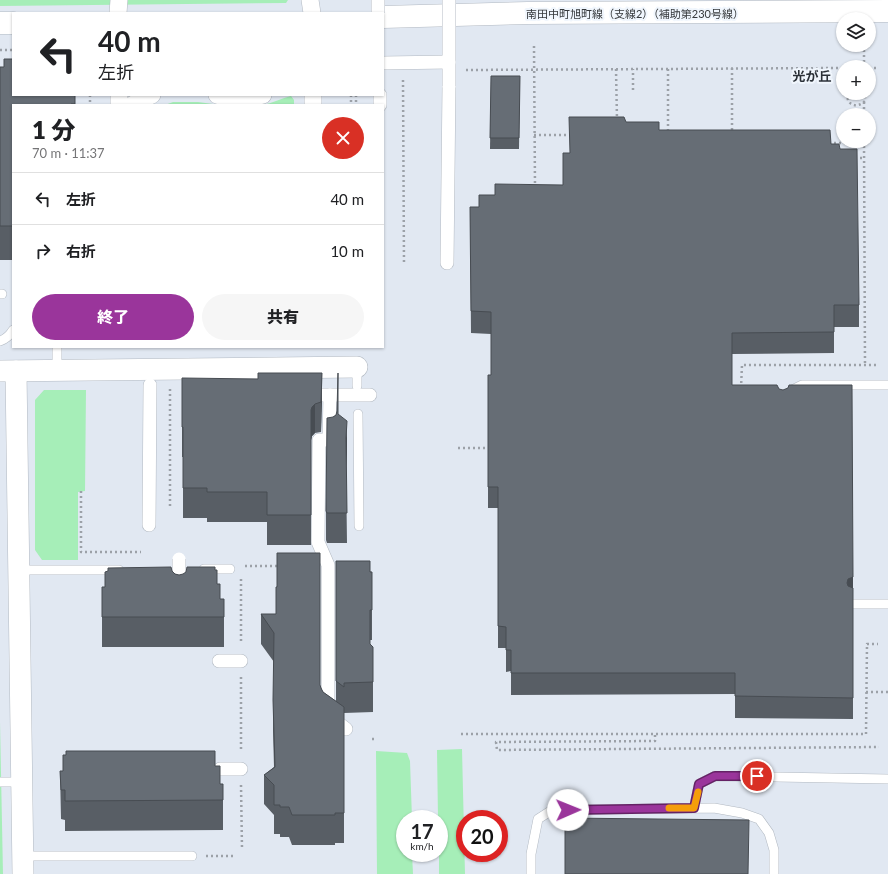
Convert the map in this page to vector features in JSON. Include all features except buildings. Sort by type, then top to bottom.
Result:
[{"type":"main road","name":"南田中町旭町線（支線2）（補助第230号線）","points":[[384,17],[536,13],[888,12]]},
{"type":"main road","points":[[0,23],[12,23]]},
{"type":"street","points":[[118,12],[119,0]]},
{"type":"street","points":[[310,0],[312,12]]},
{"type":"street","points":[[378,0],[378,12]]},
{"type":"street","points":[[447,263],[449,0]]},
{"type":"street","points":[[384,63],[449,62]]},
{"type":"street","points":[[134,104],[150,96]]},
{"type":"street","points":[[220,96],[226,98],[251,98],[259,96]]},
{"type":"street","points":[[23,865],[19,570],[8,371],[357,376]]},
{"type":"street","points":[[149,525],[150,385]]},
{"type":"street","points":[[307,395],[370,395]]},
{"type":"street","points":[[330,395],[329,440],[319,440],[318,542],[328,565],[328,716],[346,729]]},
{"type":"street","points":[[179,559],[179,597]]},
{"type":"street","points":[[219,661],[241,661]]},
{"type":"street","points":[[220,769],[241,769]]},
{"type":"lane","points":[[0,341],[12,331]]},
{"type":"lane","points":[[57,348],[57,371]]},
{"type":"lane","points":[[785,397],[792,390],[802,385],[888,385]]},
{"type":"lane","points":[[358,414],[359,526]]},
{"type":"lane","points":[[167,570],[230,569]]},
{"type":"lane","points":[[19,570],[127,570]]},
{"type":"lane","points":[[852,604],[888,604]]},
{"type":"lane","points":[[694,808],[699,784],[715,776],[888,779]]},
{"type":"lane","points":[[0,782],[22,782]]},
{"type":"lane","points":[[531,874],[531,854],[538,820],[552,810],[694,808],[714,808],[742,813],[759,820],[769,833],[774,850],[774,874]]},
{"type":"lane","points":[[23,865],[192,856]]},
{"type":"path","points":[[534,46],[535,190]]},
{"type":"path","points":[[0,50],[12,50]]},
{"type":"path","points":[[732,68],[732,136]]},
{"type":"path","points":[[464,70],[836,68]]},
{"type":"path","points":[[616,69],[617,127]]},
{"type":"path","points":[[633,90],[634,69]]},
{"type":"path","points":[[668,69],[668,134]]},
{"type":"path","points":[[403,79],[404,264]]},
{"type":"path","points":[[356,96],[356,102]]},
{"type":"path","points":[[848,100],[849,103],[854,105],[861,104],[865,100]]},
{"type":"path","points":[[534,135],[579,135]]},
{"type":"path","points":[[829,143],[836,143]]},
{"type":"path","points":[[864,148],[865,365]]},
{"type":"path","points":[[850,158],[864,158]]},
{"type":"path","points":[[741,392],[742,365],[876,365]]},
{"type":"path","points":[[150,385],[170,385],[170,509]]},
{"type":"path","points":[[458,448],[490,448]]},
{"type":"path","points":[[81,491],[81,552],[141,552]]},
{"type":"path","points":[[241,566],[281,566]]},
{"type":"path","points":[[241,574],[242,849]]},
{"type":"path","points":[[461,734],[866,734],[867,644],[878,644]]},
{"type":"path","points":[[866,692],[888,692]]},
{"type":"path","points":[[655,735],[655,740],[496,742],[497,750],[879,747]]},
{"type":"path","points":[[192,856],[234,856]]},
{"type":"green space","points":[[0,0],[288,0],[286,3],[0,6]]},
{"type":"green space","points":[[291,96],[294,100],[294,104],[266,104],[270,103]]},
{"type":"green space","points":[[173,102],[198,102],[213,104],[168,104]]},
{"type":"green space","points":[[44,390],[86,390],[85,491],[78,492],[78,560],[42,560],[35,550],[35,400]]},
{"type":"green space","points":[[0,722],[3,874],[0,874]]},
{"type":"green space","points":[[462,749],[463,810],[456,810],[456,862],[465,862],[465,874],[439,874],[439,862],[448,862],[448,810],[438,810],[437,750]]},
{"type":"green space","points":[[376,751],[407,753],[410,761],[412,810],[396,810],[396,862],[412,862],[413,874],[377,874]]},
{"type":"slow traffic","points":[[669,808],[694,808],[698,792]]},
{"type":"district","name":"光が丘","points":[[812,76]]},
{"type":"route","points":[[568,810],[694,808],[699,784],[715,776],[757,776]]}]
